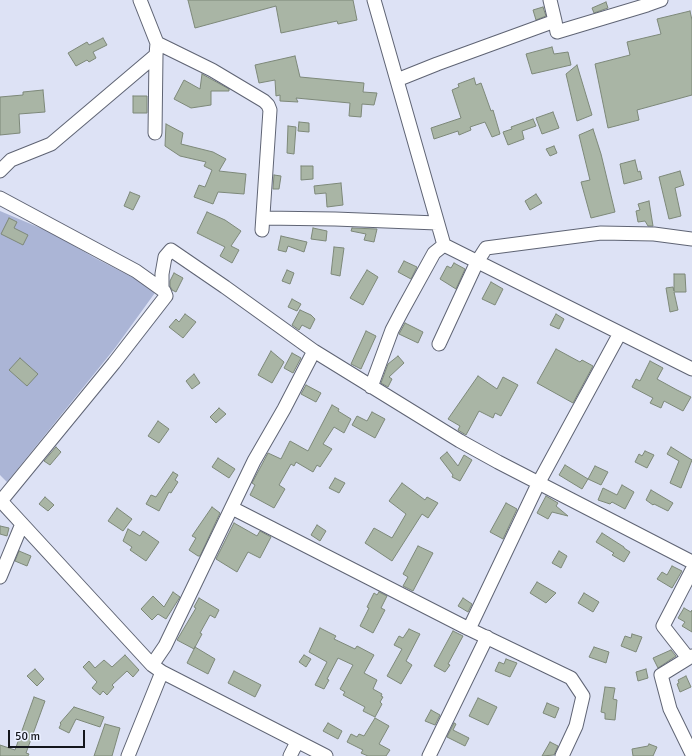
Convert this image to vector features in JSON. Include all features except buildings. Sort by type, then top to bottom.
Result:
[{"type":"street","points":[[140,0],[157,49],[155,133]]},
{"type":"street","points":[[374,0],[444,245],[692,369]]},
{"type":"street","points":[[550,0],[557,32],[647,3],[661,0]]},
{"type":"street","points":[[397,80],[555,20]]},
{"type":"street","points":[[0,171],[11,160],[51,144],[157,49]]},
{"type":"street","points":[[157,49],[212,70],[264,101],[268,105],[270,110],[262,224],[335,219],[437,222]]},
{"type":"street","points":[[0,198],[136,271],[166,293],[165,298],[110,369],[0,501],[157,669],[326,756]]},
{"type":"street","points":[[439,344],[477,262],[484,249],[488,247],[601,233],[654,234],[692,238]]},
{"type":"street","points":[[371,387],[392,330],[402,310],[434,253],[444,245]]},
{"type":"street","points":[[162,289],[162,274],[165,257],[171,250],[186,259],[314,351],[460,441],[692,562]]},
{"type":"street","points":[[469,629],[539,482],[620,333]]},
{"type":"street","points":[[128,756],[165,646],[254,460],[284,409],[314,351]]},
{"type":"street","points":[[232,508],[469,629],[570,678],[583,696],[576,726],[562,756]]},
{"type":"street","points":[[0,577],[22,524]]},
{"type":"street","points":[[692,570],[663,626],[690,657],[661,675],[670,709],[692,754]]},
{"type":"street","points":[[429,756],[487,637]]},
{"type":"street","points":[[290,756],[298,742]]},
{"type":"shaded area","points":[[0,211],[52,233],[95,258],[157,290],[115,348],[7,482],[0,475]]}]
